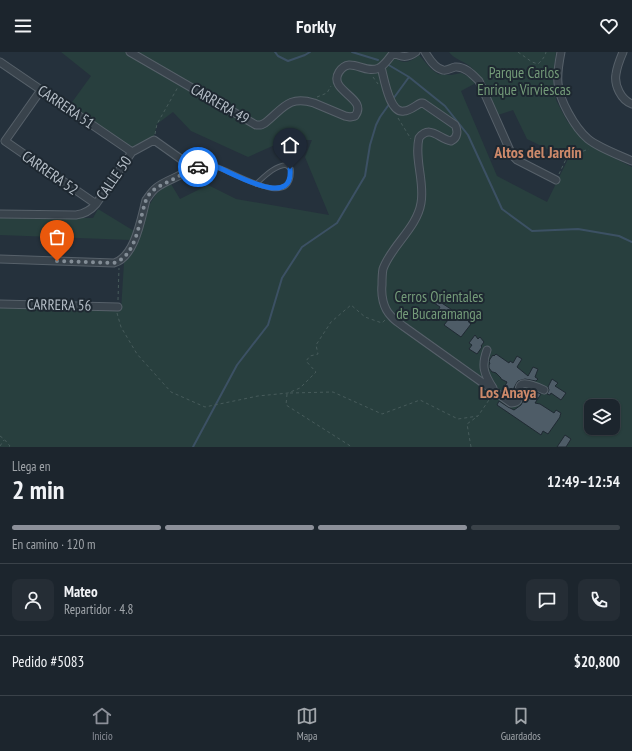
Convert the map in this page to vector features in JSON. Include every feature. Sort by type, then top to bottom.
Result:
[{"type":"street","name":"CARRERA 49","points":[[130,52],[256,125],[261,125],[292,101],[301,100],[309,101],[345,116],[355,116],[358,110],[356,102],[340,87],[336,77]]},
{"type":"street","points":[[336,77],[341,69],[347,65],[352,64],[369,70],[375,69],[381,67],[394,52],[398,56],[403,57],[409,56],[416,52]]},
{"type":"street","points":[[425,52],[433,63],[442,70],[459,67],[474,75],[479,81],[512,154],[517,160],[556,180]]},
{"type":"street","points":[[561,52],[558,83],[564,104],[573,120],[588,139],[599,146],[632,161]]},
{"type":"street","points":[[623,52],[615,77],[622,97],[632,104]]},
{"type":"street","name":"CARRERA 51","points":[[0,62],[132,152]]},
{"type":"street","points":[[381,67],[389,98],[396,108],[402,112],[423,102],[455,125],[457,129],[455,138],[451,141],[435,133],[429,132],[425,133],[419,138],[418,150],[422,196],[421,204],[414,220],[386,263],[382,275],[381,290],[386,310],[403,326],[509,402],[513,404],[520,399],[519,389],[523,384],[531,384],[544,390]]},
{"type":"street","name":"CARRERA 52","points":[[41,90],[5,141],[96,204]]},
{"type":"street","points":[[0,259],[114,263],[120,260],[132,246],[146,200],[149,196],[156,188],[185,173],[192,167],[154,140]]},
{"type":"street","name":"CALLE 50","points":[[96,204],[132,152],[154,140]]},
{"type":"street","points":[[0,214],[76,215],[87,212],[96,204]]},
{"type":"street","name":"CARRERA 56","points":[[0,304],[118,307]]},
{"type":"street","points":[[487,350],[483,363],[486,376],[495,391]]},
{"type":"lane","points":[[192,167],[215,166],[256,184],[272,188],[283,187],[287,184],[291,176],[290,169],[286,165],[282,165],[271,171],[256,184]]},
{"type":"path","points":[[518,52],[532,62],[538,64],[546,56],[546,52]]},
{"type":"path","points":[[309,101],[327,92],[336,77]]},
{"type":"path","points":[[154,140],[157,124],[181,81]]},
{"type":"path","points":[[396,113],[418,150]]},
{"type":"path","points":[[556,180],[567,157],[599,146]]},
{"type":"path","points":[[120,260],[118,307],[116,311],[121,327],[137,354],[171,392],[205,407],[258,396],[288,393],[333,392],[382,414],[420,400],[458,418],[478,416]]},
{"type":"path","points":[[288,393],[300,388],[316,372],[306,361],[310,356],[318,354],[316,345],[331,322],[351,305],[365,316],[382,323],[391,316]]},
{"type":"path","points":[[471,447],[467,424],[478,416],[495,391]]},
{"type":"path","points":[[288,393],[286,405],[352,447]]},
{"type":"path","points":[[0,436],[10,447]]},
{"type":"path","points":[[0,446],[4,439]]},
{"type":"green space","name":"Cerros Orientales de Bucaramanga","points":[[61,52],[390,52],[397,59],[404,62],[407,62],[419,55],[431,69],[438,74],[451,75],[461,73],[476,83],[461,91],[497,176],[547,202],[568,159],[527,139],[513,110],[498,115],[480,78],[469,66],[454,57],[449,52],[556,52],[553,76],[556,100],[567,121],[585,142],[632,167],[632,447],[0,447],[0,307],[121,310],[124,263],[134,249],[150,204],[156,194],[164,187],[171,184],[180,199],[208,185],[236,199],[329,215],[305,157],[312,140],[286,140],[248,157],[191,131],[173,112],[157,124],[154,136],[132,147],[70,105],[91,76]]},
{"type":"green space","points":[[98,209],[134,231],[131,240],[0,235],[0,217],[93,218]]},
{"type":"building","points":[[435,291],[441,296],[437,300],[457,313],[456,314],[466,319],[471,324],[461,337],[444,325],[448,320],[437,313],[440,307],[431,301],[433,297],[431,296]]},
{"type":"building","points":[[475,335],[478,339],[480,337],[484,342],[477,354],[469,349],[472,345],[469,343]]},
{"type":"building","points":[[496,354],[509,363],[510,361],[513,363],[517,356],[522,359],[517,367],[528,376],[533,367],[538,369],[535,377],[538,379],[536,381],[525,379],[518,381],[514,388],[514,395],[510,393],[511,392],[504,388],[507,382],[501,379],[496,373],[492,372],[489,368],[490,359]]},
{"type":"building","points":[[552,379],[558,383],[555,386],[566,393],[561,400],[551,393],[550,395],[547,394],[549,390],[548,387]]},
{"type":"building","points":[[528,389],[541,394],[535,403],[540,404],[554,413],[556,410],[561,413],[560,417],[548,434],[543,431],[541,435],[497,405],[499,401],[514,410],[521,405],[524,395]]},
{"type":"building","points":[[565,435],[571,439],[566,447],[557,447]]},
{"type":"waterway","points":[[275,52],[278,56],[288,61],[310,52]]},
{"type":"waterway","points":[[352,52],[378,60]]},
{"type":"waterway","points":[[387,64],[409,77],[445,106],[468,135],[502,209],[532,231],[578,229],[619,236],[632,242]]},
{"type":"waterway","points":[[393,99],[409,77]]},
{"type":"waterway","points":[[193,447],[237,365],[268,325],[282,278],[302,247],[337,223],[365,176],[370,145],[376,125],[390,103]]},
{"type":"way so far","points":[[57,261],[114,263],[120,260],[132,246],[146,200],[152,191],[185,173],[192,167],[198,167]]},
{"type":"district","name":"Altos del Jardín","points":[[538,152]]},
{"type":"district","name":"Los Anaya","points":[[508,392]]},
{"type":"route","points":[[198,167],[215,166],[256,184],[272,188],[283,187],[287,184],[291,176],[290,169]]},
{"type":"park label","name":"Parque Carlos Enrique Virviescas","points":[[524,82]]}]
